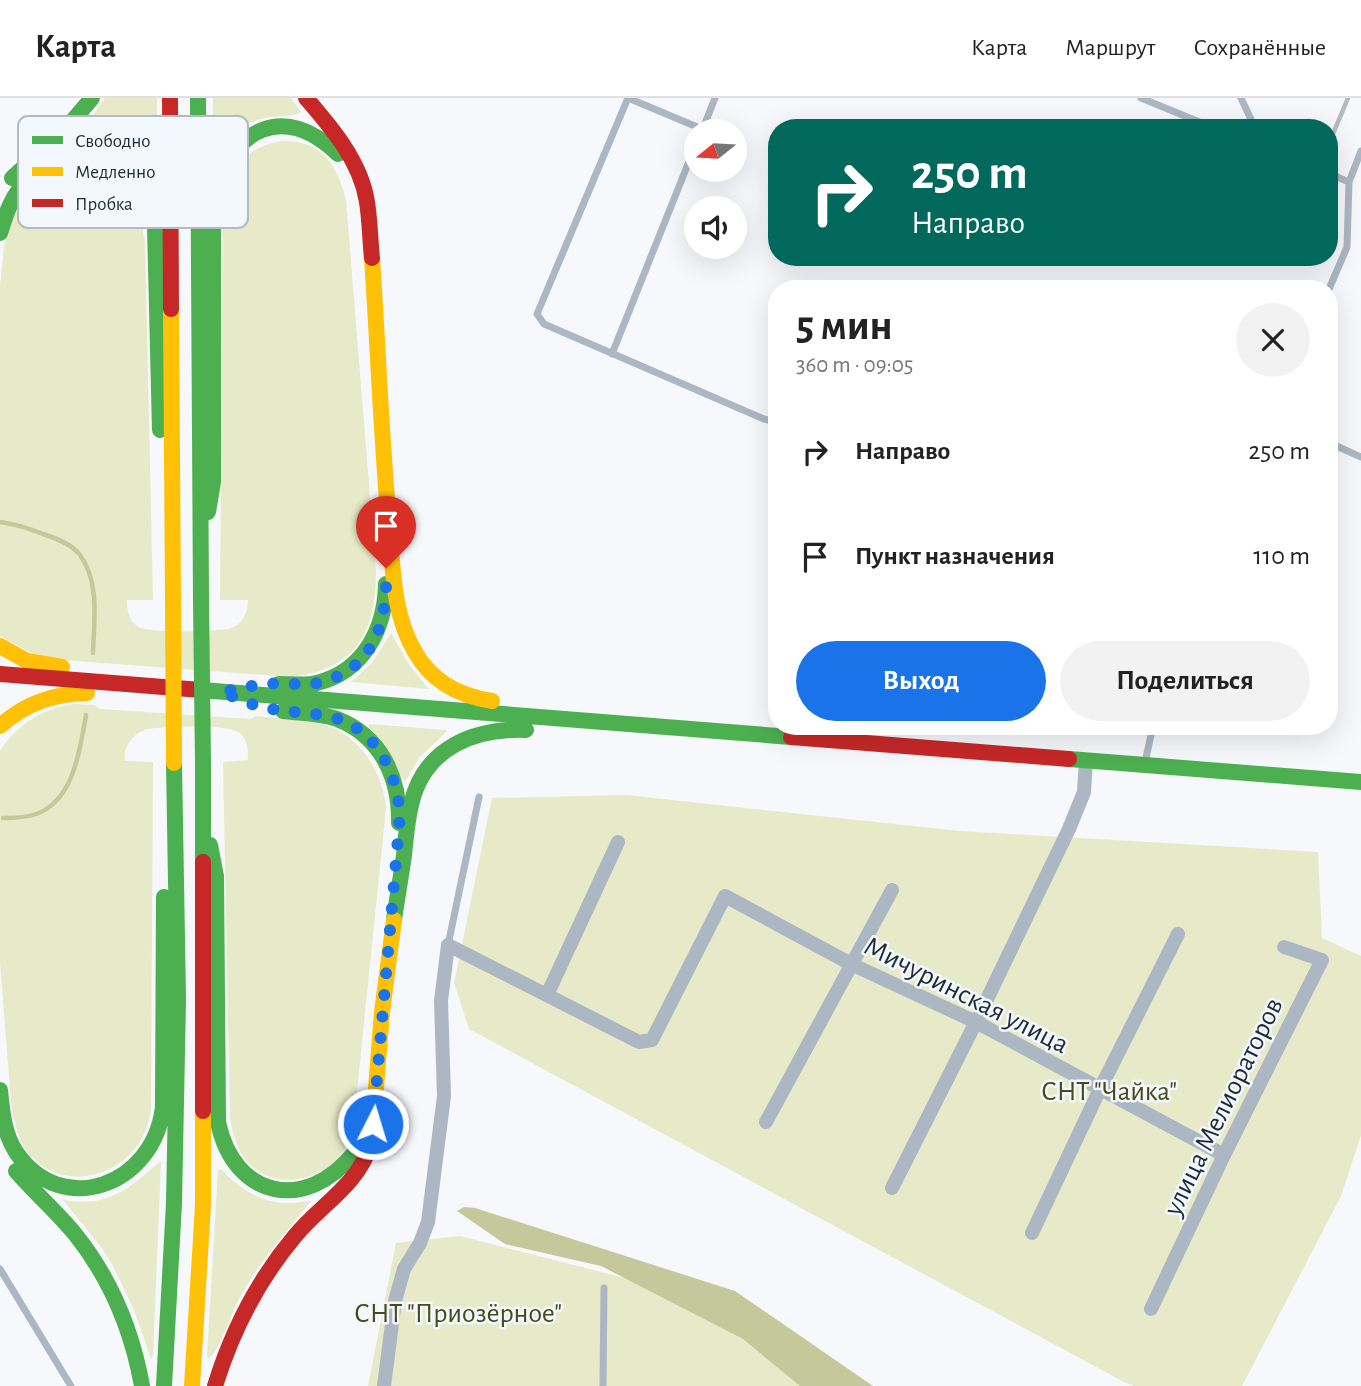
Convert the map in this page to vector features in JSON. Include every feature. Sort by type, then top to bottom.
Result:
[{"type":"main road","points":[[77,116],[92,98]]},
{"type":"main road","points":[[170,98],[170,116]]},
{"type":"main road","points":[[198,98],[198,116]]},
{"type":"main road","points":[[306,98],[346,146],[364,188],[385,477],[402,622],[424,665],[436,679],[455,693],[481,700],[768,723]]},
{"type":"main road","points":[[248,138],[261,131],[285,126],[304,128],[325,140],[341,157],[352,178],[358,206],[368,311],[376,354]]},
{"type":"main road","points":[[0,198],[18,171]]},
{"type":"main road","points":[[0,233],[9,204],[18,192]]},
{"type":"main road","points":[[155,228],[162,485],[173,560]]},
{"type":"main road","points":[[164,1386],[174,1203],[178,1000],[174,801],[171,228]]},
{"type":"main road","points":[[192,1386],[203,1205],[199,228]]},
{"type":"main road","points":[[201,559],[213,482],[213,228]]},
{"type":"main road","points":[[221,692],[270,684],[301,685],[327,680],[350,667],[370,648],[381,628],[386,606],[383,521],[385,477]]},
{"type":"main road","points":[[0,646],[27,661],[104,671],[145,686]]},
{"type":"main road","points":[[0,674],[1361,782]]},
{"type":"main road","points":[[0,726],[18,711],[52,696],[66,693],[104,694],[145,686]]},
{"type":"main road","points":[[215,1386],[234,1333],[267,1274],[298,1233],[345,1187],[362,1164],[369,1146],[400,815],[399,796],[391,772],[379,750],[362,732],[339,719],[269,709],[221,692]]},
{"type":"main road","points":[[391,933],[415,789],[440,753],[469,736],[505,728],[858,756],[944,750]]},
{"type":"main road","points":[[876,735],[944,750]]},
{"type":"main road","points":[[0,1090],[7,1133],[16,1153],[32,1171],[53,1184],[84,1189],[110,1183],[135,1166],[153,1144],[160,1124],[163,1102],[164,874],[174,801]]},
{"type":"main road","points":[[203,803],[216,876],[218,1122],[225,1147],[245,1175],[267,1188],[304,1190],[331,1178],[349,1160],[360,1142],[383,1008]]},
{"type":"main road","points":[[0,1146],[11,1164],[74,1233],[99,1267],[128,1329],[142,1386]]},
{"type":"street","points":[[892,1188],[1069,829],[1084,792],[1086,760]]},
{"type":"street","points":[[384,1386],[395,1301],[404,1269],[428,1222],[444,1096],[441,1001],[448,945],[547,995],[618,842]]},
{"type":"street","points":[[766,1122],[892,890]]},
{"type":"street","name":"Мичуринская улица","points":[[547,995],[639,1042],[652,1040],[725,896],[853,965],[976,1022],[1224,1155]]},
{"type":"street","points":[[1032,1233],[1178,933]]},
{"type":"street","name":"улица Мелиораторов","points":[[1151,1309],[1224,1155],[1322,960],[1284,947]]},
{"type":"lane","points":[[684,122],[628,98],[537,313],[544,324],[768,420]]},
{"type":"lane","points":[[706,119],[715,98]]},
{"type":"lane","points":[[1141,98],[1192,119]]},
{"type":"lane","points":[[1241,98],[1251,119]]},
{"type":"lane","points":[[1333,280],[1348,247],[1349,182],[1361,151]]},
{"type":"lane","points":[[612,354],[684,174]]},
{"type":"lane","points":[[1338,177],[1349,182]]},
{"type":"lane","points":[[1338,447],[1361,457]]},
{"type":"lane","points":[[1144,766],[1151,735]]},
{"type":"lane","points":[[448,945],[479,797]]},
{"type":"lane","points":[[0,1269],[71,1386]]},
{"type":"lane","points":[[603,1386],[604,1288]]},
{"type":"green space","points":[[105,98],[157,98],[157,116],[92,116]]},
{"type":"green space","points":[[213,98],[291,98],[301,112],[260,119],[248,125],[248,116],[213,116]]},
{"type":"green space","points":[[281,141],[295,142],[317,150],[326,157],[338,175],[346,200],[376,571],[372,612],[366,630],[358,644],[332,666],[291,677],[63,660],[35,655],[0,636],[0,285],[10,219],[18,209],[18,228],[142,228],[145,241],[153,600],[127,600],[128,611],[134,623],[144,629],[228,629],[243,619],[248,600],[220,600],[223,228],[248,228],[248,155]]},
{"type":"green space","points":[[391,633],[410,666],[429,689],[351,682],[372,663]]},
{"type":"green space","points":[[75,704],[94,705],[100,709],[250,719],[256,716],[321,724],[347,736],[367,756],[374,768],[384,794],[386,808],[354,1121],[343,1152],[318,1173],[292,1180],[267,1176],[255,1169],[239,1150],[230,1119],[223,762],[248,760],[248,757],[246,743],[241,734],[224,728],[148,729],[134,737],[127,745],[125,755],[125,761],[153,762],[151,1108],[144,1134],[124,1160],[96,1174],[80,1176],[50,1170],[36,1161],[21,1142],[11,1102],[0,962],[0,751],[14,733],[32,719],[53,709]]},
{"type":"green space","points":[[370,724],[447,731],[419,758],[405,782],[368,726]]},
{"type":"green space","name":"СНТ \"Чайка\"","points":[[626,795],[959,831],[1318,852],[1322,938],[1361,956],[1361,1135],[1341,1196],[1242,1386],[1134,1386],[1124,1382],[469,1029],[454,983],[492,798]]},
{"type":"green space","points":[[161,1161],[151,1359],[134,1310],[113,1266],[63,1200],[79,1202],[106,1199],[128,1188]]},
{"type":"green space","points":[[221,1169],[243,1189],[260,1198],[292,1203],[311,1201],[255,1273],[209,1359],[207,1356],[218,1171]]},
{"type":"green space","name":"СНТ \"Приозёрное\"","points":[[460,1236],[719,1302],[825,1386],[368,1386],[396,1243]]},
{"type":"shaded area","points":[[464,1207],[475,1208],[735,1291],[873,1386],[800,1386],[743,1339],[601,1266],[505,1244],[457,1211]]},
{"type":"waterway","points":[[0,522],[22,526],[58,540],[80,555],[91,577],[93,590],[93,653]]},
{"type":"waterway","points":[[3,818],[36,814],[59,798],[78,758],[86,715]]},
{"type":"railway","points":[[1338,122],[1348,98]]},
{"type":"traffic: fast","points":[[77,116],[92,98]]},
{"type":"traffic: fast","points":[[198,98],[198,116]]},
{"type":"traffic: fast","points":[[248,138],[263,130],[280,126],[299,129],[318,138],[338,154]]},
{"type":"traffic: fast","points":[[12,178],[18,172]]},
{"type":"traffic: fast","points":[[0,233],[18,192]]},
{"type":"traffic: fast","points":[[155,228],[160,430]]},
{"type":"traffic: fast","points":[[199,228],[201,601]]},
{"type":"traffic: fast","points":[[208,512],[213,482],[213,228]]},
{"type":"traffic: fast","points":[[279,684],[317,683],[347,669],[359,658],[376,632],[385,601],[386,584]]},
{"type":"traffic: fast","points":[[201,601],[203,763]]},
{"type":"traffic: fast","points":[[201,690],[791,737]]},
{"type":"traffic: fast","points":[[283,711],[331,717],[365,736],[385,761],[391,775],[396,790],[399,823]]},
{"type":"traffic: fast","points":[[394,920],[410,808],[419,782],[429,767],[441,754],[471,737],[507,730],[526,730]]},
{"type":"traffic: fast","points":[[1069,759],[1361,782]]},
{"type":"traffic: fast","points":[[164,1386],[174,1203],[178,1000],[174,763]]},
{"type":"traffic: fast","points":[[203,763],[203,862]]},
{"type":"traffic: fast","points":[[210,845],[216,876],[218,1122],[226,1148],[239,1168],[255,1181],[274,1189],[294,1190],[315,1184],[335,1172],[354,1153]]},
{"type":"traffic: fast","points":[[0,1090],[6,1130],[16,1152],[35,1173],[57,1185],[80,1188],[103,1184],[125,1173],[143,1156],[156,1134],[163,1107],[164,897]]},
{"type":"traffic: fast","points":[[16,1171],[75,1234],[99,1269],[126,1325],[142,1386]]},
{"type":"traffic: slow","points":[[372,258],[392,556],[402,621],[415,652],[430,672],[447,686],[492,701]]},
{"type":"traffic: slow","points":[[171,309],[173,601]]},
{"type":"traffic: slow","points":[[173,601],[174,763]]},
{"type":"traffic: slow","points":[[0,646],[27,661],[62,667]]},
{"type":"traffic: slow","points":[[0,726],[20,711],[41,701],[63,695],[87,693]]},
{"type":"traffic: slow","points":[[370,1146],[382,1012],[394,920]]},
{"type":"traffic: slow","points":[[192,1386],[203,1205],[203,1111]]},
{"type":"traffic: jam","points":[[170,98],[170,116]]},
{"type":"traffic: jam","points":[[306,98],[335,134],[359,173],[367,202],[372,258]]},
{"type":"traffic: jam","points":[[171,228],[171,309]]},
{"type":"traffic: jam","points":[[0,674],[201,690]]},
{"type":"traffic: jam","points":[[791,737],[1069,759]]},
{"type":"traffic: jam","points":[[203,862],[203,1111]]},
{"type":"traffic: jam","points":[[215,1386],[238,1326],[269,1270],[305,1225],[356,1173],[370,1146]]},
{"type":"route","points":[[373,1124],[400,815],[396,784],[379,750],[362,732],[339,719],[269,709],[221,692],[270,684],[317,683],[350,667],[370,648],[381,628],[386,606],[386,568]]}]
